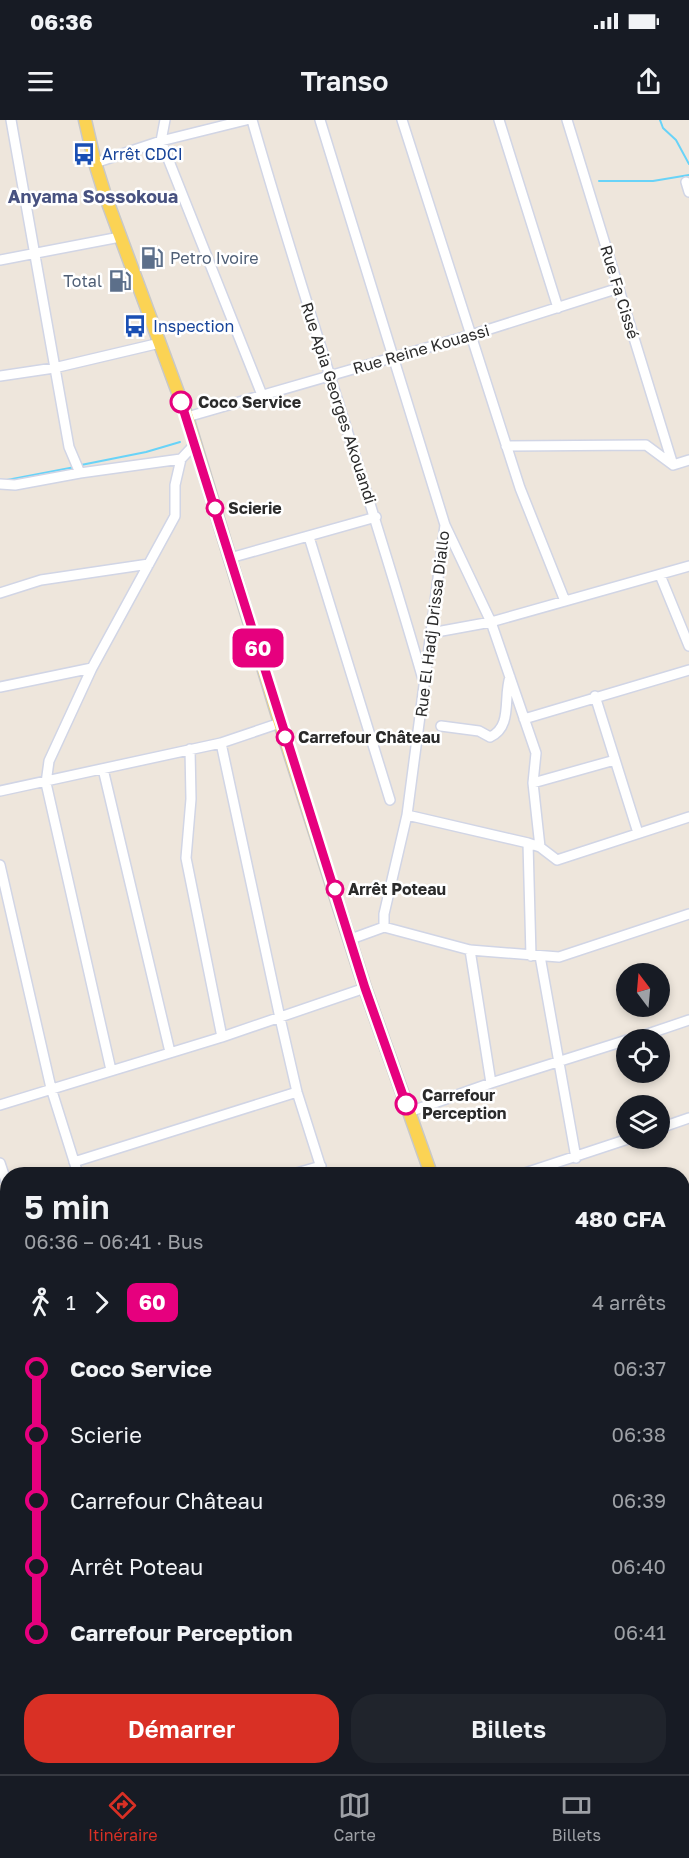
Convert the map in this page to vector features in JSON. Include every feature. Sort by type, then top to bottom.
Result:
[{"type":"main road","points":[[85,120],[94,163],[187,417],[280,723],[365,988],[428,1167]]},
{"type":"street","points":[[10,120],[32,253],[69,447],[80,473]]},
{"type":"street","points":[[165,120],[161,141],[262,395]]},
{"type":"street","points":[[94,163],[161,141],[246,120]]},
{"type":"street","name":"Rue Apia Georges Akouandi","points":[[252,120],[289,249],[376,517],[425,686]]},
{"type":"street","name":"Rue El Hadj Drissa Diallo","points":[[320,120],[445,525],[407,815],[384,914],[384,927]]},
{"type":"street","points":[[402,120],[520,488],[565,601]]},
{"type":"street","points":[[499,120],[558,308]]},
{"type":"street","name":"Rue Fa Cissé","points":[[567,120],[673,465]]},
{"type":"street","points":[[686,182],[689,192]]},
{"type":"street","points":[[0,260],[120,237]]},
{"type":"street","name":"Rue Reine Kouassi","points":[[187,417],[471,335],[619,288]]},
{"type":"street","points":[[0,376],[54,368],[160,343]]},
{"type":"street","points":[[111,1070],[46,783],[49,761],[92,668],[174,516],[181,459],[195,444]]},
{"type":"street","points":[[506,446],[646,445],[673,465],[689,460]]},
{"type":"street","points":[[0,484],[15,485],[181,459]]},
{"type":"street","points":[[230,558],[376,517]]},
{"type":"street","points":[[445,525],[491,622],[536,753],[533,783],[540,847]]},
{"type":"street","points":[[309,537],[390,800]]},
{"type":"street","points":[[0,593],[41,580],[149,564]]},
{"type":"street","points":[[431,633],[491,622],[689,566]]},
{"type":"street","points":[[660,574],[689,646]]},
{"type":"street","points":[[0,687],[92,668]]},
{"type":"street","points":[[524,719],[595,696],[689,670]]},
{"type":"street","points":[[441,726],[479,731],[490,737],[496,734],[506,717],[506,688],[510,677]]},
{"type":"street","points":[[595,696],[638,833]]},
{"type":"street","points":[[0,791],[46,783],[221,742],[280,723]]},
{"type":"street","points":[[221,742],[297,1092],[321,1167]]},
{"type":"street","points":[[190,749],[191,799],[186,858],[222,1037]]},
{"type":"street","points":[[533,783],[615,760]]},
{"type":"street","points":[[103,769],[170,1053]]},
{"type":"street","points":[[407,815],[528,843],[540,847],[558,860],[689,817]]},
{"type":"street","points":[[528,843],[536,956],[576,1158]]},
{"type":"street","points":[[0,865],[51,1088],[76,1167]]},
{"type":"street","points":[[351,939],[384,927],[470,950],[559,957],[689,914]]},
{"type":"street","points":[[470,950],[491,1083]]},
{"type":"street","points":[[0,1105],[222,1037],[365,988]]},
{"type":"street","points":[[662,1029],[689,1020]]},
{"type":"street","points":[[409,1112],[491,1083],[616,1044]]},
{"type":"street","points":[[74,1162],[297,1092]]},
{"type":"street","points":[[670,1125],[689,1118]]},
{"type":"street","points":[[546,1167],[616,1143]]},
{"type":"waterway","points":[[660,120],[663,128],[676,140],[689,164]]},
{"type":"waterway","points":[[599,181],[653,181],[689,175]]},
{"type":"waterway","points":[[81,465],[146,452],[180,442]]},
{"type":"waterway","points":[[7,480],[75,467]]},
{"type":"bus line","name":"60","points":[[181,402],[280,723],[365,988],[406,1104]]},
{"type":"place","name":"Arrêt CDCI","points":[[84,154]]},
{"type":"place","name":"Petro Ivoire","points":[[152,258]]},
{"type":"place","name":"Total","points":[[120,281]]},
{"type":"place","name":"Inspection","points":[[135,326]]},
{"type":"place","name":"Coco Service","points":[[181,402]]},
{"type":"place","name":"Scierie","points":[[215,508]]},
{"type":"place","name":"Carrefour Château","points":[[285,737]]},
{"type":"place","name":"Arrêt Poteau","points":[[335,889]]},
{"type":"place","name":"Carrefour Perception","points":[[406,1104]]},
{"type":"district","name":"Anyama Sossokoua","points":[[93,196]]}]
